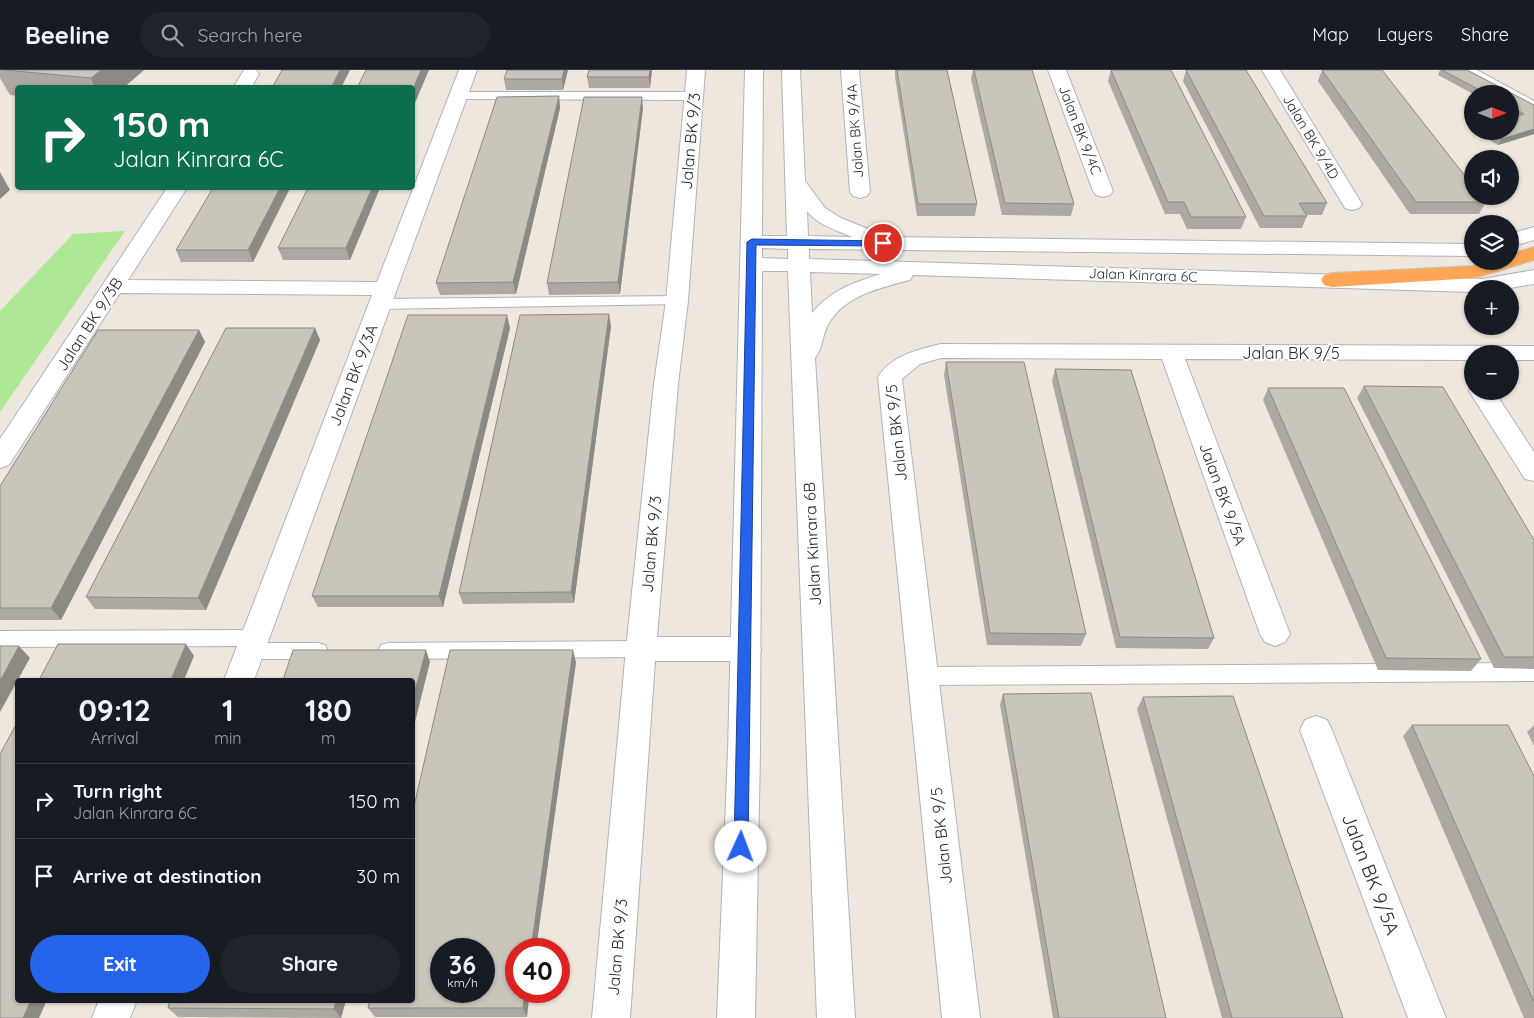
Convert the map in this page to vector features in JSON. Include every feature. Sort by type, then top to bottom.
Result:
[{"type":"highway","points":[[1519,258],[1534,253]]},
{"type":"highway","points":[[1332,280],[1475,272],[1481,270]]},
{"type":"street","name":"Jalan BK 9/3A","points":[[240,678],[468,70]]},
{"type":"street","points":[[736,1018],[746,649],[754,70]]},
{"type":"street","name":"Jalan Kinrara 6B","points":[[790,70],[836,1018]]},
{"type":"street","name":"Jalan BK 9/4A","points":[[850,70],[860,192]]},
{"type":"street","name":"Jalan BK 9/4C","points":[[1057,70],[1103,191]]},
{"type":"street","name":"Jalan BK 9/4D","points":[[1271,70],[1352,204]]},
{"type":"street","name":"Jalan BK 9/3","points":[[611,1018],[642,650],[666,384],[677,301],[695,83]]},
{"type":"street","points":[[795,180],[818,212],[834,222],[876,238],[900,243]]},
{"type":"street","name":"Jalan BK 9/3B","points":[[0,460],[176,190]]},
{"type":"street","points":[[1519,238],[1534,233]]},
{"type":"street","name":"Jalan Kinrara 6C","points":[[751,253],[798,253],[900,243],[1464,250]]},
{"type":"street","name":"Jalan Kinrara 6C","points":[[798,253],[930,268],[1482,286],[1534,277]]},
{"type":"street","points":[[803,364],[818,321],[830,306],[852,291],[930,268]]},
{"type":"street","points":[[113,286],[382,297]]},
{"type":"street","name":"Jalan BK 9/5","points":[[961,1018],[890,376],[912,359],[941,351],[1534,353]]},
{"type":"street","name":"Jalan BK 9/5A","points":[[1171,353],[1275,634]]},
{"type":"street","points":[[1456,353],[1464,366]]},
{"type":"street","points":[[1487,400],[1534,472]]},
{"type":"street","points":[[642,650],[746,649]]},
{"type":"street","name":"Jalan BK 9/5A","points":[[1316,730],[1427,1018]]},
{"type":"street","points":[[111,1018],[117,1003]]},
{"type":"lane","points":[[1468,70],[1534,106]]},
{"type":"lane","points":[[458,96],[695,83]]},
{"type":"lane","points":[[382,297],[677,301]]},
{"type":"lane","points":[[0,639],[252,644],[338,651]]},
{"type":"lane","points":[[367,651],[642,650]]},
{"type":"lane","points":[[923,676],[1534,672]]},
{"type":"green space","points":[[125,231],[0,412],[0,311],[73,234]]},
{"type":"building","points":[[5,70],[101,70],[91,78]]},
{"type":"building","points":[[282,70],[340,70],[332,85],[274,85]]},
{"type":"building","points":[[366,70],[421,70],[415,85],[358,85]]},
{"type":"building","points":[[507,70],[564,70],[562,79],[504,79]]},
{"type":"building","points":[[589,70],[650,70],[649,77],[587,77]]},
{"type":"building","points":[[897,70],[947,70],[977,204],[918,204]]},
{"type":"building","points":[[974,70],[1032,70],[1074,204],[1005,203]]},
{"type":"building","points":[[1111,70],[1171,70],[1246,217],[1191,217],[1184,202],[1168,202]]},
{"type":"building","points":[[1186,70],[1246,70],[1327,203],[1299,203],[1307,216],[1264,216]]},
{"type":"building","points":[[1322,70],[1382,70],[1464,175],[1464,202],[1416,202]]},
{"type":"building","points":[[1442,70],[1467,70],[1496,85],[1470,85]]},
{"type":"building","points":[[559,96],[513,282],[436,283],[497,97]]},
{"type":"building","points":[[584,97],[642,97],[618,282],[547,283]]},
{"type":"building","points":[[1519,97],[1534,105],[1534,129],[1519,134],[1519,115],[1524,114],[1519,111]]},
{"type":"building","points":[[212,190],[279,190],[248,250],[176,250]]},
{"type":"building","points":[[307,190],[371,190],[346,248],[278,248]]},
{"type":"building","points":[[609,314],[571,592],[459,593],[520,315]]},
{"type":"building","points":[[408,315],[507,315],[439,596],[312,596]]},
{"type":"building","points":[[226,328],[315,328],[198,598],[86,597]]},
{"type":"building","points":[[98,330],[199,330],[51,608],[0,608],[0,486]]},
{"type":"building","points":[[946,362],[1024,362],[1086,634],[990,633]]},
{"type":"building","points":[[1055,369],[1131,370],[1214,638],[1120,637]]},
{"type":"building","points":[[1364,386],[1443,387],[1534,540],[1534,657],[1504,657]]},
{"type":"building","points":[[1268,388],[1344,388],[1481,659],[1386,658]]},
{"type":"building","points":[[58,644],[186,644],[172,678],[40,678]]},
{"type":"building","points":[[0,646],[19,646],[0,681]]},
{"type":"building","points":[[293,650],[426,650],[415,691],[415,678],[284,678]]},
{"type":"building","points":[[450,650],[573,650],[533,938],[505,938],[505,1003],[524,1003],[523,1008],[368,1008],[369,1003],[415,1003],[415,802]]},
{"type":"building","points":[[1091,693],[1166,1018],[1059,1018],[1003,694]]},
{"type":"building","points":[[1233,696],[1343,1018],[1232,1018],[1143,697]]},
{"type":"building","points":[[1412,725],[1508,725],[1534,776],[1534,1002]]},
{"type":"building","points":[[15,726],[15,1003],[30,1003],[23,1018],[0,1018],[0,754]]},
{"type":"building","points":[[169,1003],[335,1003],[334,1009],[168,1008]]},
{"type":"route","points":[[741,847],[752,242],[883,243]]}]
